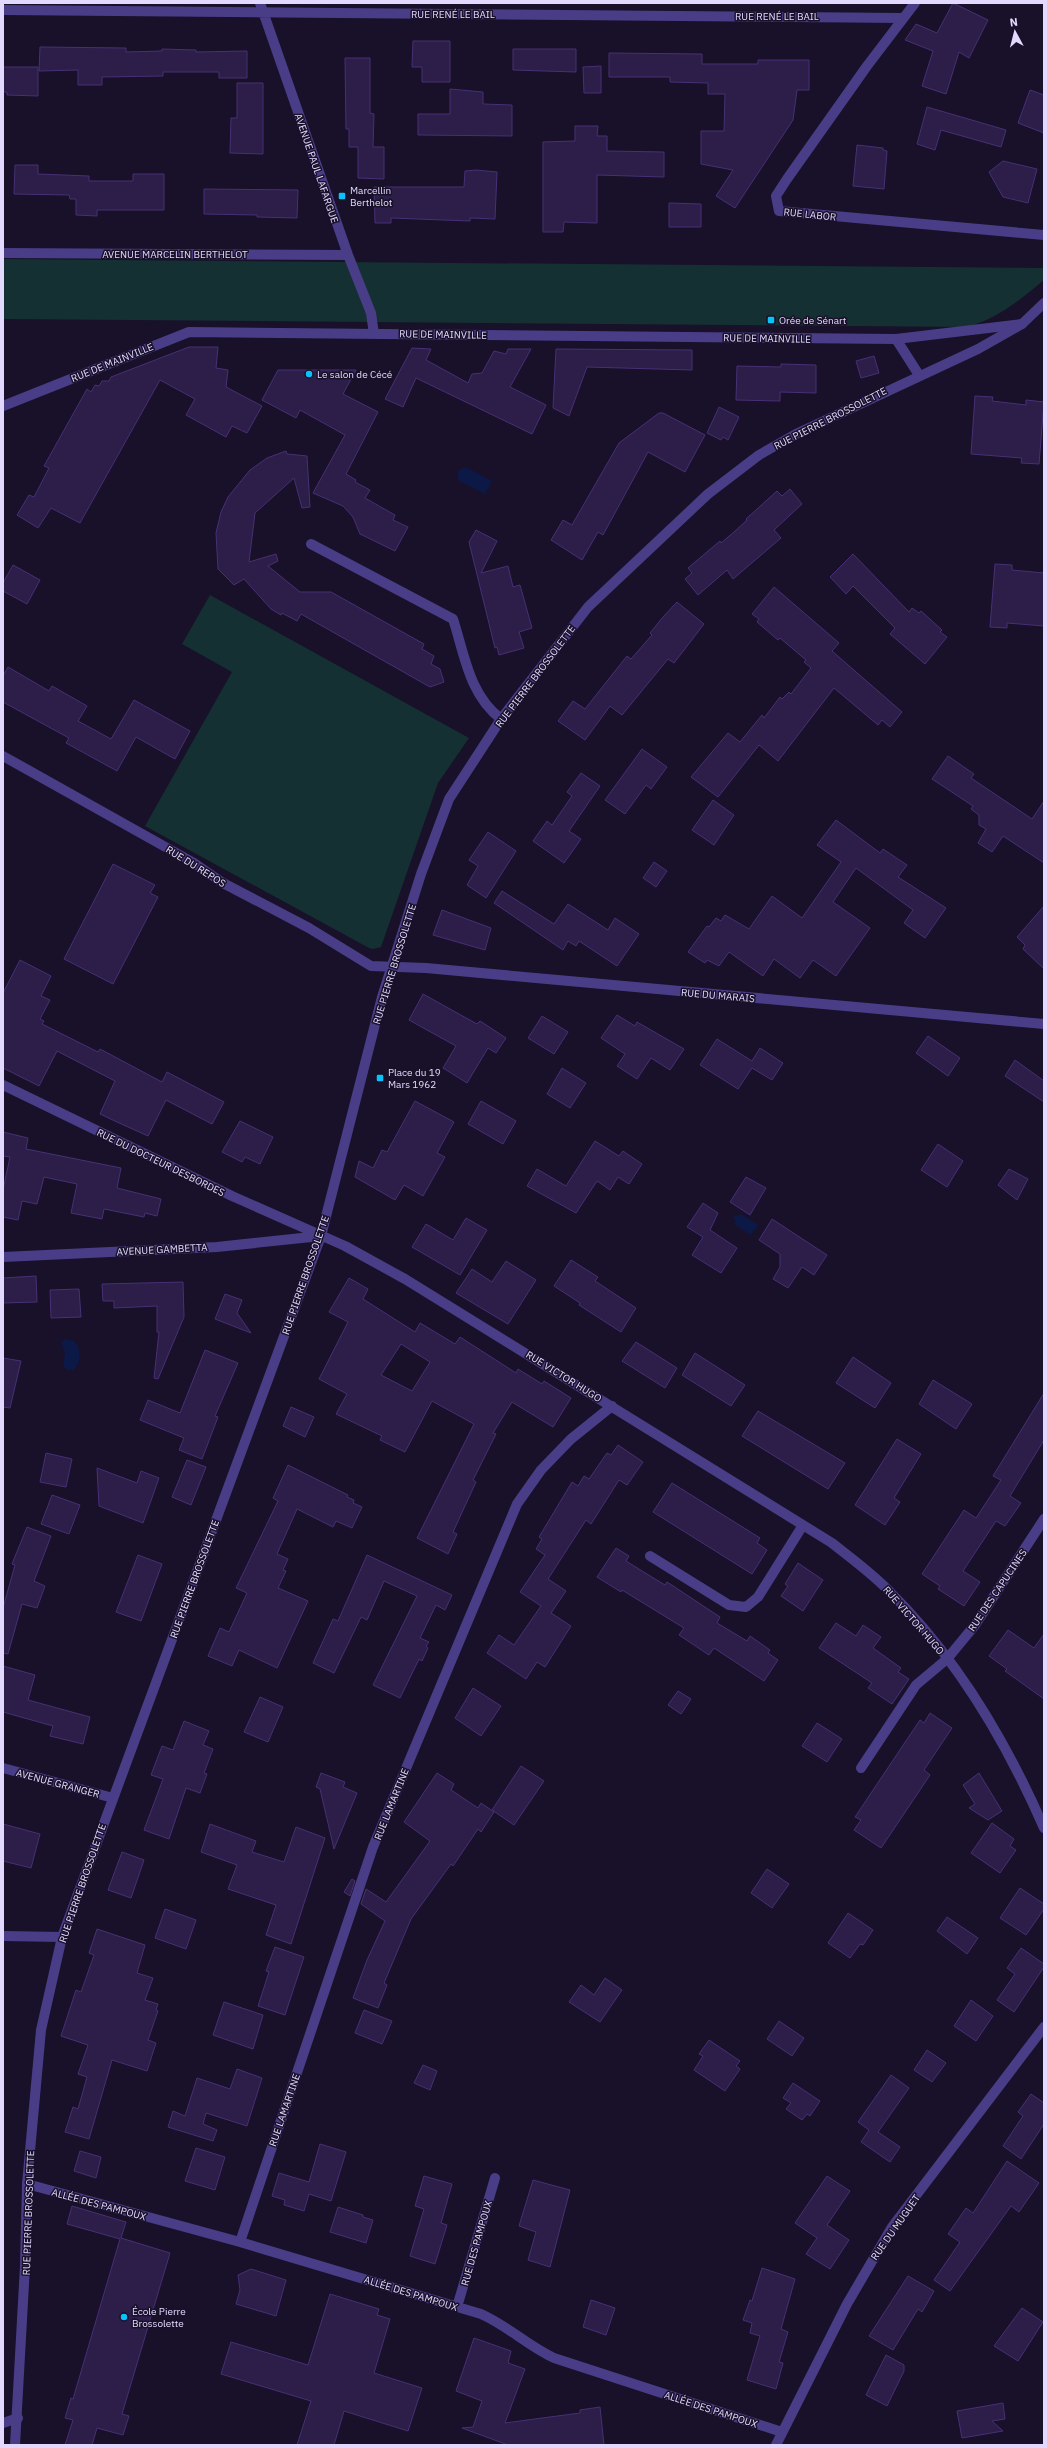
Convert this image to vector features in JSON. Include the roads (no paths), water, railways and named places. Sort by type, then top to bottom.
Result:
[{"type":"street","name":"RUE LABOR","points":[[915,3],[787,179],[776,196],[779,211],[1044,235]]},
{"type":"street","name":"RUE RENÉ LE BAIL","points":[[3,10],[261,8],[903,18]]},
{"type":"street","name":"AVENUE PAUL LAFARGUE","points":[[261,8],[348,255],[371,313],[374,334]]},
{"type":"street","name":"AVENUE MARCELIN BERTHELOT","points":[[3,253],[348,255]]},
{"type":"street","name":"RUE PIERRE BROSSOLETTE","points":[[15,2445],[18,2418],[27,2184],[41,2030],[62,1937],[321,1236],[391,968],[402,939],[421,874],[449,799],[501,719],[588,607],[708,494],[759,455],[796,434],[978,349],[1022,324],[1044,303]]},
{"type":"street","name":"RUE DE MAINVILLE","points":[[3,406],[189,332],[896,339],[1022,324]]},
{"type":"street","points":[[896,339],[919,376]]},
{"type":"street","points":[[311,544],[453,619],[476,692],[489,710],[501,719]]},
{"type":"street","name":"RUE DU REPOS","points":[[3,756],[194,863],[223,883],[309,928],[371,966],[391,968]]},
{"type":"street","name":"RUE DU MARAIS","points":[[391,968],[426,968],[1044,1024]]},
{"type":"street","name":"RUE DU DOCTEUR DESBORDES","points":[[3,1085],[232,1196],[321,1236]]},
{"type":"street","name":"AVENUE GAMBETTA","points":[[3,1257],[216,1247],[321,1236]]},
{"type":"street","name":"RUE VICTOR HUGO","points":[[321,1236],[345,1246],[411,1282],[612,1406],[832,1543],[880,1582],[924,1629],[989,1718],[1023,1779],[1044,1828]]},
{"type":"street","name":"RUE LAMARTINE","points":[[240,2242],[373,1847],[517,1504],[540,1470],[571,1439],[612,1406]]},
{"type":"street","name":"RUE DES CAPUCINES","points":[[947,1659],[975,1625],[1044,1519]]},
{"type":"street","points":[[650,1556],[729,1605],[746,1607],[758,1597],[803,1525]]},
{"type":"street","name":"RUE VICTOR HUGO","points":[[862,1768],[916,1685],[947,1659]]},
{"type":"street","name":"AVENUE GRANGER","points":[[3,1768],[113,1798]]},
{"type":"street","points":[[3,1936],[62,1937]]},
{"type":"street","name":"RUE DU MUGUET","points":[[776,2445],[847,2304],[892,2227],[1044,2027]]},
{"type":"street","name":"RUE DES PAMPOUX","points":[[457,2307],[494,2178]]},
{"type":"street","name":"ALLÉE DES PAMPOUX","points":[[27,2184],[240,2242],[457,2307],[501,2323],[533,2348],[554,2358],[782,2432]]},
{"type":"street","points":[[3,2423],[18,2418]]},
{"type":"water","points":[[466,467],[492,481],[485,494],[458,480],[458,471]]},
{"type":"water","points":[[741,1214],[758,1225],[751,1235],[734,1224],[736,1221],[733,1217]]},
{"type":"water","points":[[65,1339],[74,1341],[77,1344],[80,1356],[74,1370],[67,1370],[63,1366],[65,1353],[61,1342]]},
{"type":"place","name":"Marcellin Berthelot","points":[[342,196]]},
{"type":"place","name":"Orée de Sénart","points":[[771,320]]},
{"type":"place","name":"Le salon de Cécé","points":[[309,374]]},
{"type":"place","name":"Place du 19 Mars 1962","points":[[380,1078]]},
{"type":"place","name":"École Pierre Brossolette","points":[[124,2317]]}]
